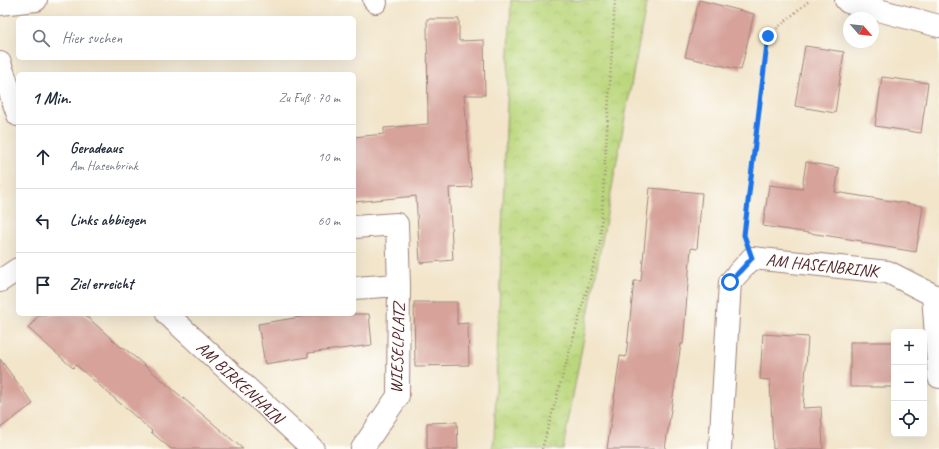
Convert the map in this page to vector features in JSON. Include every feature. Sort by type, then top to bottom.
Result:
[{"type":"street","points":[[0,4],[36,0]]},
{"type":"street","points":[[846,0],[848,2],[939,26]]},
{"type":"street","points":[[0,63],[16,109]]},
{"type":"street","name":"WIESELPLATZ","points":[[356,227],[397,224],[399,285],[398,396],[362,449]]},
{"type":"street","name":"AM HASENBRINK","points":[[720,449],[730,282],[752,258],[888,272],[933,295],[939,377]]},
{"type":"street","points":[[0,281],[16,270]]},
{"type":"street","name":"WIESELPLATZ","points":[[356,288],[399,285]]},
{"type":"street","name":"AM BIRKENHAIN","points":[[169,316],[313,449]]},
{"type":"path","points":[[542,449],[600,243],[615,0]]},
{"type":"path","points":[[752,258],[744,235],[768,36],[810,0]]},
{"type":"green space","points":[[511,0],[647,0],[563,449],[492,449],[494,440]]},
{"type":"building","points":[[699,0],[754,14],[741,70],[685,57]]},
{"type":"building","points":[[427,19],[459,19],[459,41],[484,40],[485,95],[464,95],[472,187],[449,188],[453,260],[420,263],[416,196],[356,202],[356,137],[384,134],[384,128],[428,124]]},
{"type":"building","points":[[805,46],[844,52],[835,113],[795,106]]},
{"type":"building","points":[[882,77],[928,83],[921,133],[875,126]]},
{"type":"building","points":[[806,162],[839,168],[835,192],[923,206],[916,252],[862,243],[862,241],[763,226],[769,185],[802,189]]},
{"type":"building","points":[[650,188],[702,193],[697,249],[691,248],[683,344],[681,344],[665,449],[607,449],[620,356],[626,357],[634,281],[641,281]]},
{"type":"building","points":[[414,302],[457,302],[457,324],[468,323],[469,365],[415,366]]},
{"type":"building","points":[[356,314],[369,314],[372,345],[308,353],[308,357],[265,364],[258,324],[307,316],[356,316]]},
{"type":"building","points":[[38,316],[86,316],[122,348],[123,347],[243,449],[171,449],[76,365],[73,368],[28,328]]},
{"type":"building","points":[[763,334],[808,337],[803,408],[821,407],[823,449],[773,449],[770,380],[760,379]]},
{"type":"building","points":[[850,342],[891,342],[891,387],[850,387]]},
{"type":"building","points":[[0,359],[33,404],[0,428]]},
{"type":"building","points":[[457,422],[458,449],[427,449],[427,423]]},
{"type":"route","points":[[730,282],[752,258],[744,235],[768,36]]}]
